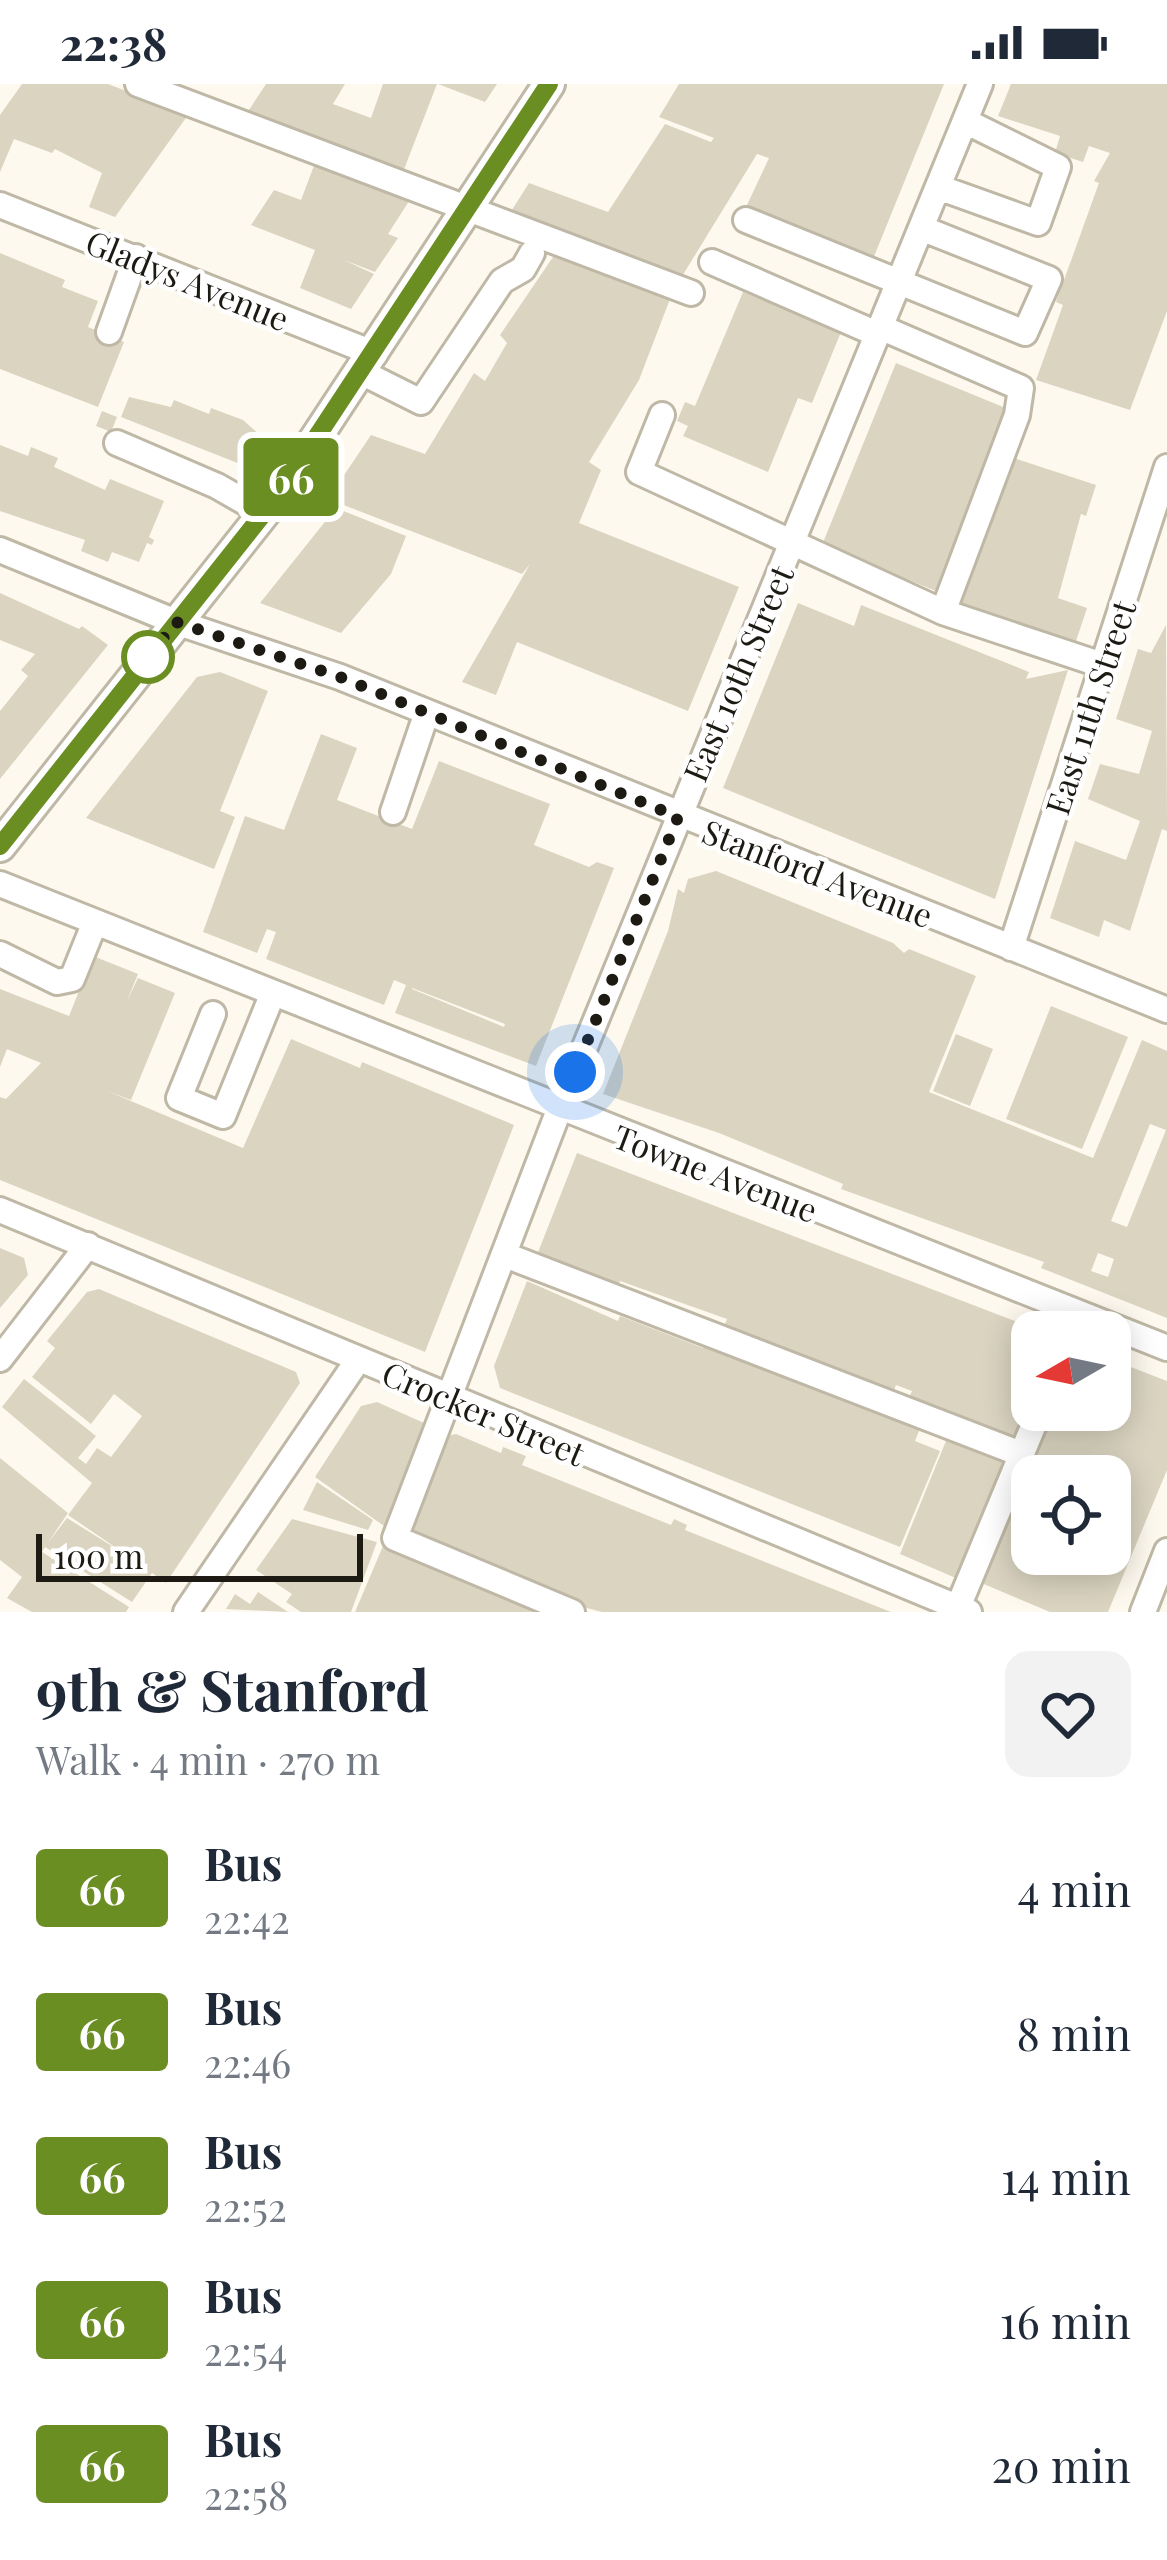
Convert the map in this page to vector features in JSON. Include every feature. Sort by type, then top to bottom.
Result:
[{"type":"main road","points":[[0,846],[264,513],[369,363],[549,84]]},
{"type":"street","points":[[138,84],[691,293]]},
{"type":"street","name":"East 10th Street","points":[[572,1612],[395,1538],[559,1110],[980,84]]},
{"type":"street","points":[[938,187],[1038,224],[1058,167],[965,121]]},
{"type":"street","name":"Gladys Avenue","points":[[0,205],[136,257],[369,363],[421,401],[502,281],[523,269],[532,253]]},
{"type":"street","points":[[746,220],[1025,333],[1049,279],[921,228]]},
{"type":"street","points":[[109,332],[136,257]]},
{"type":"street","points":[[712,262],[1021,388],[1017,415],[943,612]]},
{"type":"street","points":[[662,415],[639,472],[943,612],[1102,665]]},
{"type":"street","points":[[117,443],[217,486],[264,513]]},
{"type":"street","name":"East 11th Street","points":[[1011,948],[1167,467]]},
{"type":"street","name":"Stanford Avenue","points":[[0,550],[176,622],[428,712],[678,817],[1165,1004]]},
{"type":"street","points":[[392,812],[428,712]]},
{"type":"street","name":"Towne Avenue","points":[[0,884],[1049,1311]]},
{"type":"street","points":[[0,954],[57,982],[72,979],[95,922]]},
{"type":"street","points":[[213,1014],[178,1098],[223,1116],[273,993]]},
{"type":"street","name":"Crocker Street","points":[[0,1210],[961,1610]]},
{"type":"street","points":[[0,1358],[88,1246]]},
{"type":"street","points":[[506,1255],[1021,1454]]},
{"type":"street","name":"Towne Avenue","points":[[1131,1338],[1167,1348]]},
{"type":"street","points":[[186,1612],[358,1360]]},
{"type":"street","points":[[961,1610],[1031,1431]]},
{"type":"street","points":[[1143,1612],[1167,1551]]},
{"type":"building","points":[[22,84],[108,84],[188,115],[115,217],[89,207],[102,173],[55,149],[52,153],[14,139],[0,172],[0,115]]},
{"type":"building","points":[[266,84],[345,84],[333,104],[371,118],[383,84],[437,84],[403,172],[247,113]]},
{"type":"building","points":[[438,84],[497,84],[485,102]]},
{"type":"building","points":[[679,84],[944,84],[873,259],[775,229],[779,220],[746,207],[769,158],[757,154],[681,278],[510,213],[529,183],[608,212],[665,124],[711,142],[714,138],[659,117]]},
{"type":"building","points":[[1011,84],[1167,84],[1167,311],[1130,410],[1036,380],[1063,305],[1056,302],[1059,292],[1054,290],[1058,278],[1064,280],[1099,183],[1094,181],[1110,153],[1089,146],[1083,162],[1055,153],[1060,136],[998,116]]},
{"type":"building","points":[[315,163],[411,198],[388,234],[398,238],[375,272],[344,260],[374,274],[351,309],[300,288],[315,250],[251,225],[274,190],[301,200]]},
{"type":"building","points":[[0,253],[65,280],[62,287],[98,301],[88,327],[124,342],[98,407],[0,369]]},
{"type":"building","points":[[555,254],[670,299],[639,380],[589,462],[601,470],[579,523],[739,587],[688,711],[517,642],[496,695],[462,682],[530,564],[522,574],[328,499],[371,435],[425,454],[474,373],[485,381],[507,343],[500,335]]},
{"type":"building","points":[[743,292],[841,332],[812,403],[798,398],[768,472],[683,436],[688,426],[677,421],[685,402],[695,406]]},
{"type":"building","points":[[896,363],[1008,409],[941,593],[822,545]]},
{"type":"building","points":[[129,397],[171,407],[174,400],[209,414],[211,408],[243,420],[260,435],[240,464],[121,417]]},
{"type":"building","points":[[102,411],[117,417],[111,432],[96,426]]},
{"type":"building","points":[[0,445],[28,456],[31,447],[58,458],[54,467],[105,490],[110,479],[164,501],[149,537],[154,540],[152,545],[147,543],[139,562],[112,552],[108,562],[81,551],[85,540],[0,511]]},
{"type":"building","points":[[1008,456],[1096,485],[1086,516],[1081,514],[1058,598],[1087,608],[1075,644],[955,605]]},
{"type":"building","points":[[336,508],[406,536],[391,574],[341,633],[260,603]]},
{"type":"building","points":[[0,593],[79,629],[82,626],[108,645],[0,779],[0,711],[28,676],[21,670],[35,654],[0,640]]},
{"type":"building","points":[[798,603],[854,626],[861,605],[1029,672],[1026,679],[1068,670],[995,899],[723,788]]},
{"type":"building","points":[[1166,625],[1167,831],[1162,829],[1130,931],[1104,920],[1099,937],[1050,918],[1075,841],[1126,860],[1140,821],[1088,799],[1100,764],[1139,774],[1152,731],[1116,719],[1138,649],[1151,653]]},
{"type":"building","points":[[220,672],[268,691],[220,811],[235,817],[214,869],[86,818],[197,677]]},
{"type":"building","points":[[321,734],[357,748],[337,800],[412,829],[439,761],[550,804],[534,845],[589,867],[597,862],[614,868],[536,1066],[395,1013],[406,985],[394,980],[384,1005],[266,959],[276,932],[267,929],[257,953],[203,932],[245,816],[284,830]],"holes":[[[412,988],[505,1024],[504,1027]]]},
{"type":"building","points":[[716,871],[893,943],[904,953],[909,949],[976,976],[929,1092],[1093,1158],[1142,1040],[1167,1051],[1167,1318],[1041,1268],[1044,1262],[841,1189],[843,1184],[719,1133],[603,1094],[668,931],[678,889],[684,893],[688,879]],"holes":[[[1150,1124],[1166,1130],[1127,1227],[1111,1221]],[[1098,1253],[1114,1259],[1108,1277],[1091,1271]]]},
{"type":"building","points":[[93,956],[138,974],[127,1001],[138,978],[175,993],[131,1100],[107,1091],[243,1148],[291,1039],[360,1068],[362,1062],[514,1125],[425,1352],[0,1180],[0,1097],[6,1099],[41,1063],[7,1049],[0,1067],[0,989],[69,1016]]},
{"type":"building","points":[[1051,1006],[1128,1037],[1082,1149],[1006,1119]]},
{"type":"building","points":[[956,1034],[993,1049],[970,1106],[933,1091]]},
{"type":"building","points":[[577,1153],[1011,1319],[1011,1431],[1023,1431],[1016,1448],[906,1405],[912,1391],[896,1385],[891,1398],[722,1332],[727,1319],[620,1281],[616,1291],[535,1260]]},
{"type":"building","points":[[0,1248],[24,1258],[28,1275],[0,1308]]},
{"type":"building","points":[[527,1281],[618,1321],[620,1316],[703,1348],[705,1343],[921,1426],[915,1441],[940,1451],[900,1547],[500,1388],[494,1366]]},
{"type":"building","points":[[99,1289],[296,1372],[300,1383],[166,1583],[152,1573],[132,1602],[45,1547],[42,1552],[129,1607],[126,1612],[32,1612],[7,1598],[22,1577],[0,1560],[0,1458],[68,1513],[47,1544],[67,1518],[128,1556],[68,1515],[92,1483],[2,1407],[24,1379],[96,1436],[78,1458],[86,1464],[97,1448],[111,1457],[142,1416],[114,1394],[91,1424],[32,1377],[55,1348],[47,1341],[87,1292]]},
{"type":"building","points":[[1131,1367],[1167,1381],[1167,1470],[1131,1557],[1131,1455],[1031,1455],[1041,1431],[1131,1431]]},
{"type":"building","points":[[377,1402],[424,1423],[384,1526],[315,1477],[361,1406]]},
{"type":"building","points":[[456,1434],[501,1453],[503,1447],[526,1456],[522,1465],[671,1525],[674,1519],[687,1525],[685,1530],[891,1612],[602,1612],[561,1601],[563,1595],[481,1562],[458,1559],[461,1552],[403,1529],[445,1436]]},
{"type":"building","points":[[948,1436],[1008,1458],[965,1582],[900,1554]]},
{"type":"building","points":[[317,1482],[373,1520],[368,1530],[303,1510]]},
{"type":"building","points":[[1011,1504],[1011,1575],[1123,1575],[1108,1612],[1050,1612],[979,1582]]},
{"type":"building","points":[[292,1519],[377,1542],[351,1612],[301,1612],[286,1602],[292,1594],[256,1570]]},
{"type":"building","points":[[383,1546],[543,1612],[355,1612]]},
{"type":"building","points":[[258,1592],[288,1612],[226,1609],[235,1594],[250,1604]]},
{"type":"bus line","name":"66","points":[[0,846],[279,494],[363,374],[549,84]]},
{"type":"route","points":[[148,657],[136,673],[176,622],[340,677],[678,817],[575,1072]]}]
